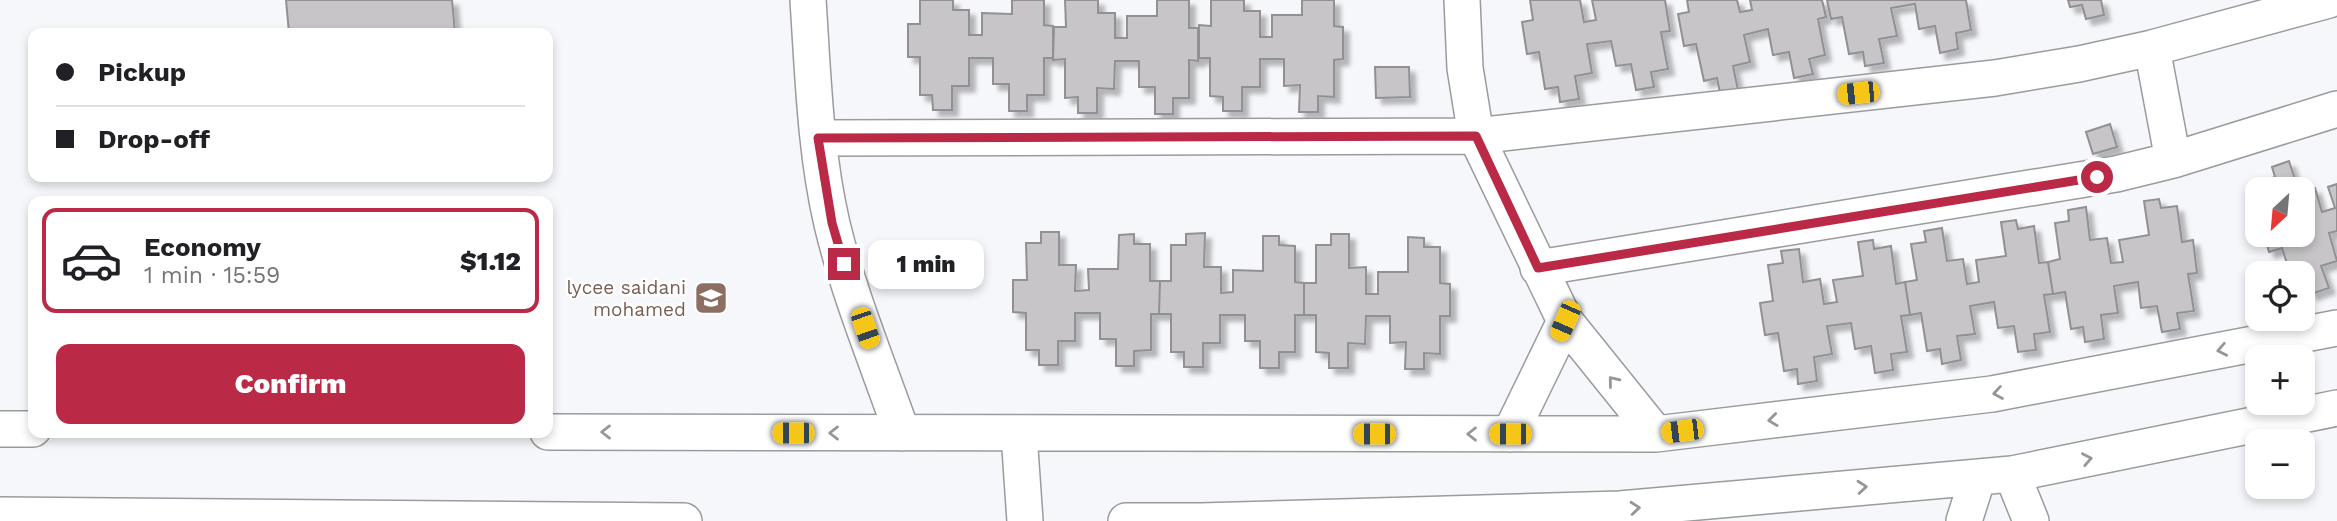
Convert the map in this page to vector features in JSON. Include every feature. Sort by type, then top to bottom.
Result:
[{"type":"street","points":[[808,0],[818,138],[832,223],[902,433]]},
{"type":"street","points":[[1462,0],[1465,68],[1476,136],[1565,321],[1656,434]]},
{"type":"street","points":[[818,138],[1476,136],[1995,78],[2152,48],[2329,0]]},
{"type":"street","points":[[2152,48],[2173,160]]},
{"type":"street","points":[[1538,268],[2059,184],[2173,160],[2337,109]]},
{"type":"street","points":[[1510,434],[1565,321]]},
{"type":"street","points":[[553,432],[1656,434],[1992,394],[2337,328]]},
{"type":"street","points":[[1126,521],[1620,509],[1995,475],[2337,408]]},
{"type":"street","points":[[0,429],[28,429]]},
{"type":"street","points":[[1019,434],[1025,521]]},
{"type":"street","points":[[1964,521],[1995,475]]},
{"type":"street","points":[[1995,475],[2031,521]]},
{"type":"street","points":[[0,515],[37,518],[684,521]]},
{"type":"building","points":[[286,0],[452,0],[455,28],[289,28]]},
{"type":"building","points":[[920,0],[953,0],[953,10],[969,10],[969,35],[982,35],[982,13],[1012,14],[1012,0],[1044,0],[1044,25],[1053,26],[1053,58],[1044,58],[1044,95],[1027,95],[1027,111],[1009,111],[1009,84],[993,84],[993,58],[969,58],[969,86],[952,86],[952,110],[933,110],[932,95],[920,95],[920,57],[908,57],[908,24],[920,24]]},
{"type":"building","points":[[1065,0],[1098,0],[1098,13],[1115,13],[1115,38],[1127,38],[1127,16],[1157,16],[1157,0],[1189,0],[1189,28],[1198,28],[1198,61],[1189,60],[1189,98],[1173,98],[1173,114],[1155,114],[1155,87],[1139,87],[1139,61],[1115,61],[1114,89],[1097,88],[1097,113],[1078,113],[1078,97],[1065,98],[1065,59],[1053,60],[1054,27],[1066,27]]},
{"type":"building","points":[[1211,0],[1244,0],[1244,11],[1260,11],[1260,37],[1272,37],[1272,15],[1302,15],[1302,0],[1334,0],[1334,26],[1343,27],[1343,59],[1334,60],[1334,97],[1318,96],[1318,112],[1299,112],[1300,85],[1284,86],[1284,59],[1260,59],[1260,87],[1242,87],[1242,111],[1223,111],[1223,97],[1210,96],[1210,58],[1199,58],[1199,25],[1211,26]]},
{"type":"building","points":[[1530,0],[1580,0],[1584,22],[1596,20],[1592,0],[1665,0],[1670,31],[1661,32],[1668,69],[1651,72],[1654,87],[1636,90],[1631,64],[1616,66],[1611,41],[1587,44],[1592,73],[1575,76],[1579,99],[1560,102],[1558,87],[1545,89],[1539,52],[1527,54],[1522,22],[1533,20]]},
{"type":"building","points":[[1687,0],[1737,0],[1740,12],[1752,10],[1750,0],[1822,0],[1826,17],[1818,19],[1825,55],[1809,59],[1813,74],[1794,78],[1789,52],[1773,55],[1768,29],[1744,35],[1750,62],[1733,66],[1738,90],[1720,93],[1717,78],[1704,81],[1696,44],[1684,46],[1678,14],[1689,12]]},
{"type":"building","points":[[1827,0],[1966,0],[1971,30],[1956,33],[1958,49],[1940,53],[1935,26],[1919,29],[1915,4],[1891,8],[1897,36],[1879,39],[1884,63],[1865,66],[1863,52],[1849,54],[1842,17],[1831,19]]},
{"type":"building","points":[[2068,0],[2101,0],[2104,15],[2086,19],[2082,5],[2070,7]]},
{"type":"building","points":[[1375,67],[1409,67],[1410,97],[1376,98]]},
{"type":"building","points":[[2110,124],[2117,147],[2093,154],[2086,132]]},
{"type":"building","points":[[2289,161],[2294,177],[2275,177],[2272,167]]},
{"type":"building","points":[[2337,184],[2337,231],[2329,233],[2337,261],[2321,266],[2329,288],[2315,293],[2315,261],[2286,261],[2282,248],[2269,252],[2268,247],[2315,247],[2315,188],[2322,212],[2335,208],[2328,187]]},
{"type":"building","points":[[2159,199],[2161,208],[2177,206],[2182,242],[2193,240],[2197,273],[2188,274],[2194,311],[2177,313],[2180,329],[2162,332],[2157,306],[2141,308],[2138,282],[2114,286],[2118,313],[2101,315],[2104,339],[2085,342],[2083,327],[2071,329],[2065,292],[2053,294],[2048,262],[2060,259],[2055,223],[2069,221],[2068,210],[2086,207],[2090,240],[2107,238],[2111,263],[2123,262],[2119,240],[2149,235],[2144,201]]},
{"type":"building","points":[[2016,220],[2018,229],[2034,226],[2039,263],[2048,262],[2053,294],[2044,295],[2050,332],[2034,334],[2036,350],[2018,352],[2014,326],[1998,328],[1994,302],[1970,306],[1975,334],[1957,336],[1961,360],[1942,364],[1940,349],[1927,351],[1921,313],[1910,315],[1905,282],[1917,280],[1911,244],[1926,242],[1924,231],[1942,228],[1947,261],[1963,259],[1967,284],[1979,282],[1976,260],[2006,256],[2001,222]]},
{"type":"building","points":[[1041,232],[1059,232],[1059,265],[1076,265],[1075,291],[1089,290],[1088,269],[1118,269],[1119,235],[1134,234],[1134,244],[1150,244],[1150,281],[1160,281],[1159,314],[1151,314],[1151,350],[1134,351],[1134,366],[1116,366],[1116,339],[1100,339],[1100,313],[1075,313],[1075,341],[1058,341],[1058,365],[1039,365],[1039,350],[1026,350],[1026,313],[1013,312],[1013,280],[1027,280],[1026,243],[1041,243]]},
{"type":"building","points":[[1205,233],[1204,267],[1221,267],[1221,293],[1233,292],[1233,270],[1263,271],[1263,236],[1279,236],[1279,245],[1295,246],[1295,282],[1304,283],[1304,315],[1295,315],[1295,352],[1279,352],[1279,368],[1260,368],[1260,341],[1245,341],[1245,315],[1220,315],[1220,343],[1203,343],[1203,367],[1184,367],[1184,352],[1171,352],[1171,314],[1159,314],[1160,281],[1171,281],[1171,245],[1186,245],[1186,234]]},
{"type":"building","points":[[1331,234],[1349,234],[1349,268],[1366,267],[1366,294],[1378,294],[1378,272],[1408,272],[1408,237],[1424,238],[1424,247],[1440,247],[1440,283],[1450,284],[1450,316],[1440,316],[1440,354],[1424,353],[1424,369],[1405,369],[1406,342],[1390,343],[1390,316],[1366,316],[1365,344],[1348,343],[1348,368],[1329,368],[1329,353],[1316,352],[1316,315],[1304,315],[1304,283],[1316,283],[1316,245],[1331,245]]},
{"type":"building","points":[[1873,240],[1874,249],[1891,246],[1896,284],[1905,282],[1910,315],[1901,316],[1907,352],[1891,354],[1893,370],[1875,373],[1871,346],[1855,349],[1851,323],[1827,326],[1832,354],[1814,357],[1817,381],[1798,384],[1797,369],[1784,371],[1778,333],[1765,335],[1760,303],[1773,301],[1768,265],[1783,263],[1781,251],[1799,249],[1803,282],[1820,279],[1824,304],[1837,302],[1833,280],[1863,276],[1858,242]]},
{"type":"place","name":"lycee saidani mohamed","points":[[711,298]]},
{"type":"route","points":[[844,264],[832,223],[818,138],[1476,136],[1538,268],[2097,177]]}]
